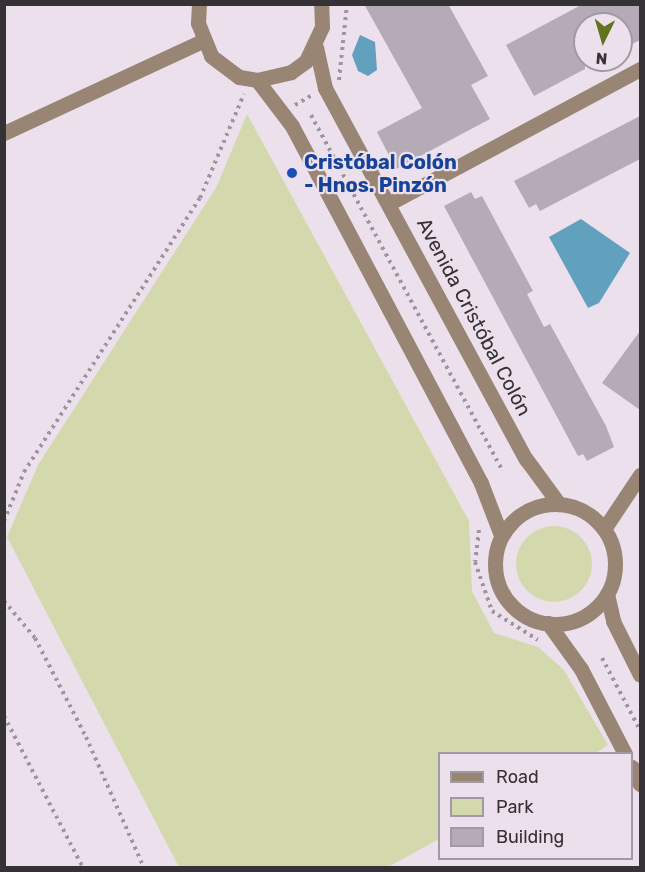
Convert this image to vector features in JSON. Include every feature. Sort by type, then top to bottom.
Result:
[{"type":"street","points":[[199,4],[202,41],[224,68],[253,79],[292,126],[481,483],[501,535]]},
{"type":"street","name":"Avenida Cristóbal Colón","points":[[321,4],[316,47],[325,88],[390,203],[526,459],[559,504]]},
{"type":"street","points":[[4,133],[202,41]]},
{"type":"street","points":[[253,79],[291,72],[316,47]]},
{"type":"street","points":[[390,203],[640,69]]},
{"type":"street","points":[[604,529],[640,475]]},
{"type":"street","points":[[607,594],[582,617],[548,623],[517,611],[498,584],[494,567],[501,535],[516,517],[536,506],[559,504],[577,507],[604,529],[615,561],[607,594],[613,621],[640,675]]},
{"type":"street","points":[[548,623],[581,669],[624,752]]},
{"type":"street","points":[[633,769],[640,784]]},
{"type":"path","points":[[4,521],[24,471],[200,198],[253,79]]},
{"type":"path","points":[[311,115],[503,471]]},
{"type":"path","points":[[4,601],[34,638],[86,737],[144,867]]},
{"type":"path","points":[[602,658],[640,730]]},
{"type":"path","points":[[4,716],[83,867]]},
{"type":"green space","points":[[247,114],[469,521],[472,591],[494,633],[538,647],[564,670],[608,745],[597,752],[438,752],[438,840],[388,867],[179,867],[7,537],[38,465],[217,186]]},
{"type":"green space","points":[[554,526],[569,529],[581,537],[589,549],[592,564],[589,579],[581,591],[569,599],[554,602],[539,599],[527,591],[519,579],[516,564],[519,549],[527,537],[539,529]]},
{"type":"water","points":[[360,35],[375,42],[377,70],[368,76],[358,71],[352,55]]},
{"type":"water","points":[[581,219],[630,253],[599,303],[588,308],[549,237]]},
{"type":"building","points":[[364,4],[448,4],[488,76],[471,85],[490,119],[396,169],[377,132],[422,108]]},
{"type":"building","points":[[583,4],[640,4],[640,40],[633,44],[633,12],[573,12],[573,72],[579,72],[534,96],[506,45]]},
{"type":"building","points":[[640,116],[640,159],[540,211],[536,204],[529,208],[514,181]]},
{"type":"building","points":[[471,192],[475,199],[482,196],[533,291],[527,294],[544,327],[550,324],[606,426],[614,447],[587,461],[583,454],[578,456],[444,206]]},
{"type":"building","points":[[640,331],[640,410],[602,383]]},
{"type":"place","name":"Cristóbal Colón - Hnos. Pinzón","points":[[292,173]]}]
